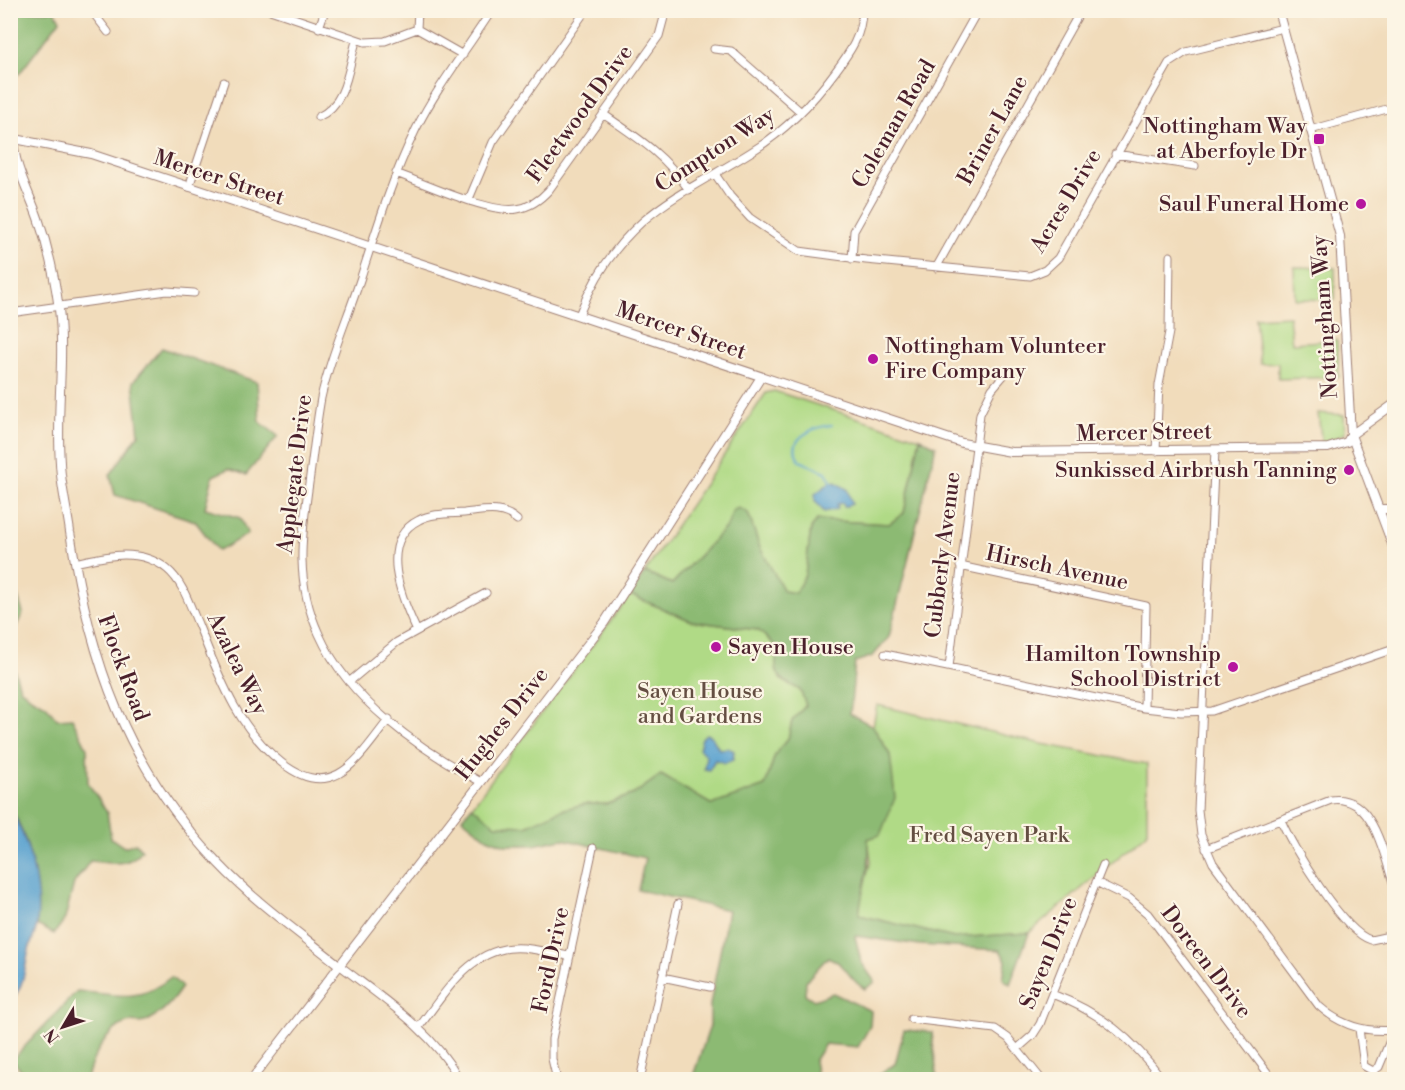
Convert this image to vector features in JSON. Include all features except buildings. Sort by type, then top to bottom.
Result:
[{"type":"street","points":[[91,10],[108,32]]},
{"type":"street","points":[[270,10],[356,41],[385,41],[417,29]]},
{"type":"street","points":[[319,28],[325,10]]},
{"type":"street","points":[[417,29],[418,10]]},
{"type":"street","name":"Applegate Drive","points":[[481,782],[440,758],[389,719],[349,682],[327,650],[313,621],[304,586],[300,544],[321,399],[396,173],[426,110],[492,10]]},
{"type":"street","points":[[469,199],[493,142],[586,10]]},
{"type":"street","name":"Fleetwood Drive","points":[[396,173],[508,210],[535,203],[549,190],[659,36],[666,10]]},
{"type":"street","name":"Compton Way","points":[[579,315],[590,287],[613,252],[643,222],[688,190],[764,143],[801,112],[852,50],[860,31],[862,10]]},
{"type":"street","name":"Coleman Road","points":[[852,259],[855,231],[978,10]]},
{"type":"street","name":"Briner Lane","points":[[936,268],[1081,10]]},
{"type":"street","name":"Nottingham Way","points":[[1278,10],[1340,236],[1351,435],[1395,549]]},
{"type":"street","name":"Acres Drive","points":[[716,174],[730,196],[750,218],[791,247],[808,254],[1020,277],[1045,270],[1058,258],[1163,70],[1175,58],[1186,52],[1283,28]]},
{"type":"street","points":[[417,29],[463,55]]},
{"type":"street","points":[[318,117],[331,110],[342,94],[356,41]]},
{"type":"street","points":[[714,49],[731,51],[801,112]]},
{"type":"street","points":[[189,187],[224,82]]},
{"type":"street","points":[[1310,130],[1395,107]]},
{"type":"street","points":[[603,114],[656,150],[675,169],[688,190]]},
{"type":"street","name":"Mercer Street","points":[[11,138],[91,154],[974,447],[1011,453],[1328,448],[1347,442],[1351,435],[1395,404]]},
{"type":"street","name":"Flock Road","points":[[11,138],[15,157],[44,240],[58,306],[62,362],[60,464],[87,626],[102,675],[125,730],[152,777],[184,824],[218,864],[262,904],[419,1027],[443,1054],[459,1080]]},
{"type":"street","points":[[1115,154],[1195,166]]},
{"type":"street","points":[[1156,451],[1159,385],[1169,332],[1170,256]]},
{"type":"street","points":[[10,313],[167,291],[194,293]]},
{"type":"street","name":"Cubberly Avenue","points":[[949,667],[974,447],[980,414],[992,389],[1004,375]]},
{"type":"street","name":"Hughes Drive","points":[[251,1080],[604,623],[761,377]]},
{"type":"street","points":[[1215,450],[1198,810],[1206,849],[1312,998],[1337,1020],[1359,1029],[1394,1030],[1379,1067],[1373,1071],[1364,1066],[1359,1029]]},
{"type":"street","points":[[1380,509],[1395,509]]},
{"type":"street","points":[[417,629],[406,608],[398,578],[396,553],[405,531],[425,517],[494,510],[509,514],[517,520]]},
{"type":"street","name":"Azalea Way","points":[[75,563],[129,555],[148,558],[167,569],[185,594],[224,687],[240,718],[260,743],[296,773],[322,779],[339,775],[353,765],[389,719]]},
{"type":"street","name":"Hirsch Avenue","points":[[960,566],[1146,606],[1144,708]]},
{"type":"street","points":[[349,682],[383,652],[417,629],[486,593]]},
{"type":"street","points":[[885,654],[1144,708],[1203,712],[1212,711],[1395,650]]},
{"type":"street","points":[[1206,849],[1331,800],[1353,802],[1369,817],[1395,885]]},
{"type":"street","points":[[1281,820],[1297,855],[1354,931],[1371,940],[1395,935]]},
{"type":"street","name":"Ford Drive","points":[[556,1080],[551,1048],[593,848]]},
{"type":"street","name":"Sayen Drive","points":[[1017,1049],[1037,1029],[1103,865]]},
{"type":"street","name":"Doreen Drive","points":[[1096,882],[1129,898],[1148,914],[1273,1080]]},
{"type":"street","points":[[640,1080],[678,904]]},
{"type":"street","points":[[419,1027],[457,978],[480,957],[501,950],[518,948],[570,956]]},
{"type":"street","points":[[662,977],[710,987]]},
{"type":"street","points":[[1052,994],[1093,1012],[1121,1031],[1145,1055],[1164,1080]]},
{"type":"street","points":[[911,1019],[987,1027],[1003,1033],[1042,1080]]},
{"type":"green space","points":[[10,11],[55,11],[60,20],[19,74],[11,71]]},
{"type":"green space","points":[[1294,267],[1335,268],[1335,300],[1295,299]]},
{"type":"green space","points":[[1289,316],[1292,343],[1337,340],[1339,377],[1278,379],[1278,363],[1260,364],[1255,318]]},
{"type":"green space","points":[[162,348],[257,382],[260,422],[278,436],[246,475],[228,469],[213,476],[205,508],[240,518],[248,534],[218,551],[195,521],[115,495],[110,475],[139,434],[133,382]]},
{"type":"green space","points":[[774,391],[920,438],[904,513],[889,524],[817,520],[811,529],[805,575],[795,593],[784,591],[760,548],[748,513],[733,510],[728,525],[672,584],[645,572],[766,393]]},
{"type":"green space","points":[[1318,413],[1344,415],[1345,433],[1322,445]]},
{"type":"green space","points":[[920,438],[936,446],[889,637],[873,656],[855,662],[850,714],[873,726],[890,755],[895,798],[880,835],[868,839],[868,868],[859,915],[954,938],[1029,933],[1010,984],[1003,979],[1006,961],[1000,950],[920,945],[855,936],[861,962],[875,982],[865,989],[840,964],[828,957],[806,981],[805,994],[814,1000],[833,993],[871,1011],[870,1026],[858,1047],[825,1044],[814,1061],[817,1078],[820,1079],[692,1079],[710,1026],[710,1005],[728,910],[638,890],[645,858],[562,839],[534,845],[505,845],[487,838],[462,818],[472,806],[496,825],[526,826],[561,810],[585,804],[607,804],[634,794],[661,775],[712,805],[765,786],[775,755],[788,739],[792,721],[806,705],[800,690],[781,678],[776,670],[777,647],[758,630],[692,621],[630,595],[645,572],[672,584],[728,525],[733,510],[739,508],[748,513],[760,548],[784,591],[795,593],[805,575],[811,529],[817,520],[889,524],[904,513]]},
{"type":"green space","points":[[11,576],[23,613],[12,635],[11,652]]},
{"type":"green space","name":"Sayen House and Gardens","points":[[630,595],[692,621],[758,630],[777,647],[780,679],[800,690],[806,705],[792,721],[788,739],[775,755],[765,786],[712,805],[661,775],[634,794],[607,804],[585,804],[561,810],[526,826],[496,825],[472,806]]},
{"type":"green space","points":[[10,656],[20,688],[32,698],[46,705],[57,719],[72,718],[87,748],[88,783],[107,812],[111,838],[124,847],[136,843],[142,850],[137,856],[125,862],[90,861],[74,883],[65,919],[54,934],[37,925],[32,865],[24,835],[11,808]]},
{"type":"green space","name":"Fred Sayen Park","points":[[877,705],[1042,744],[1147,764],[1147,833],[1029,933],[954,938],[859,915],[862,889],[871,861],[868,839],[890,755],[873,726]]},
{"type":"green space","points":[[171,977],[182,987],[170,1003],[145,1022],[126,1023],[112,1032],[100,1047],[87,1079],[29,1079],[12,1060],[77,991],[126,996],[148,991]]},
{"type":"green space","points":[[904,1030],[932,1032],[937,1079],[872,1079],[895,1064]]},
{"type":"water","points":[[835,482],[847,489],[852,504],[844,507],[843,503],[837,504],[838,509],[824,512],[815,501],[815,494],[829,483]]},
{"type":"water","points":[[706,734],[712,737],[719,749],[729,748],[734,751],[733,760],[725,763],[715,760],[709,770],[704,769],[706,755],[699,749],[702,738]]},
{"type":"water","points":[[10,808],[28,849],[35,879],[38,909],[36,927],[23,979],[11,1001]]},
{"type":"waterway","points":[[832,425],[809,431],[798,440],[796,453],[800,461],[826,472],[832,483]]},
{"type":"place","name":"Nottingham Way at Aberfoyle Dr","points":[[1319,139]]},
{"type":"place","name":"Saul Funeral Home","points":[[1361,204]]},
{"type":"place","name":"Nottingham Volunteer Fire Company","points":[[873,359]]},
{"type":"place","name":"Sunkissed Airbrush Tanning","points":[[1349,470]]},
{"type":"place","name":"Sayen House","points":[[716,647]]},
{"type":"place","name":"Hamilton Township School District","points":[[1233,667]]}]
